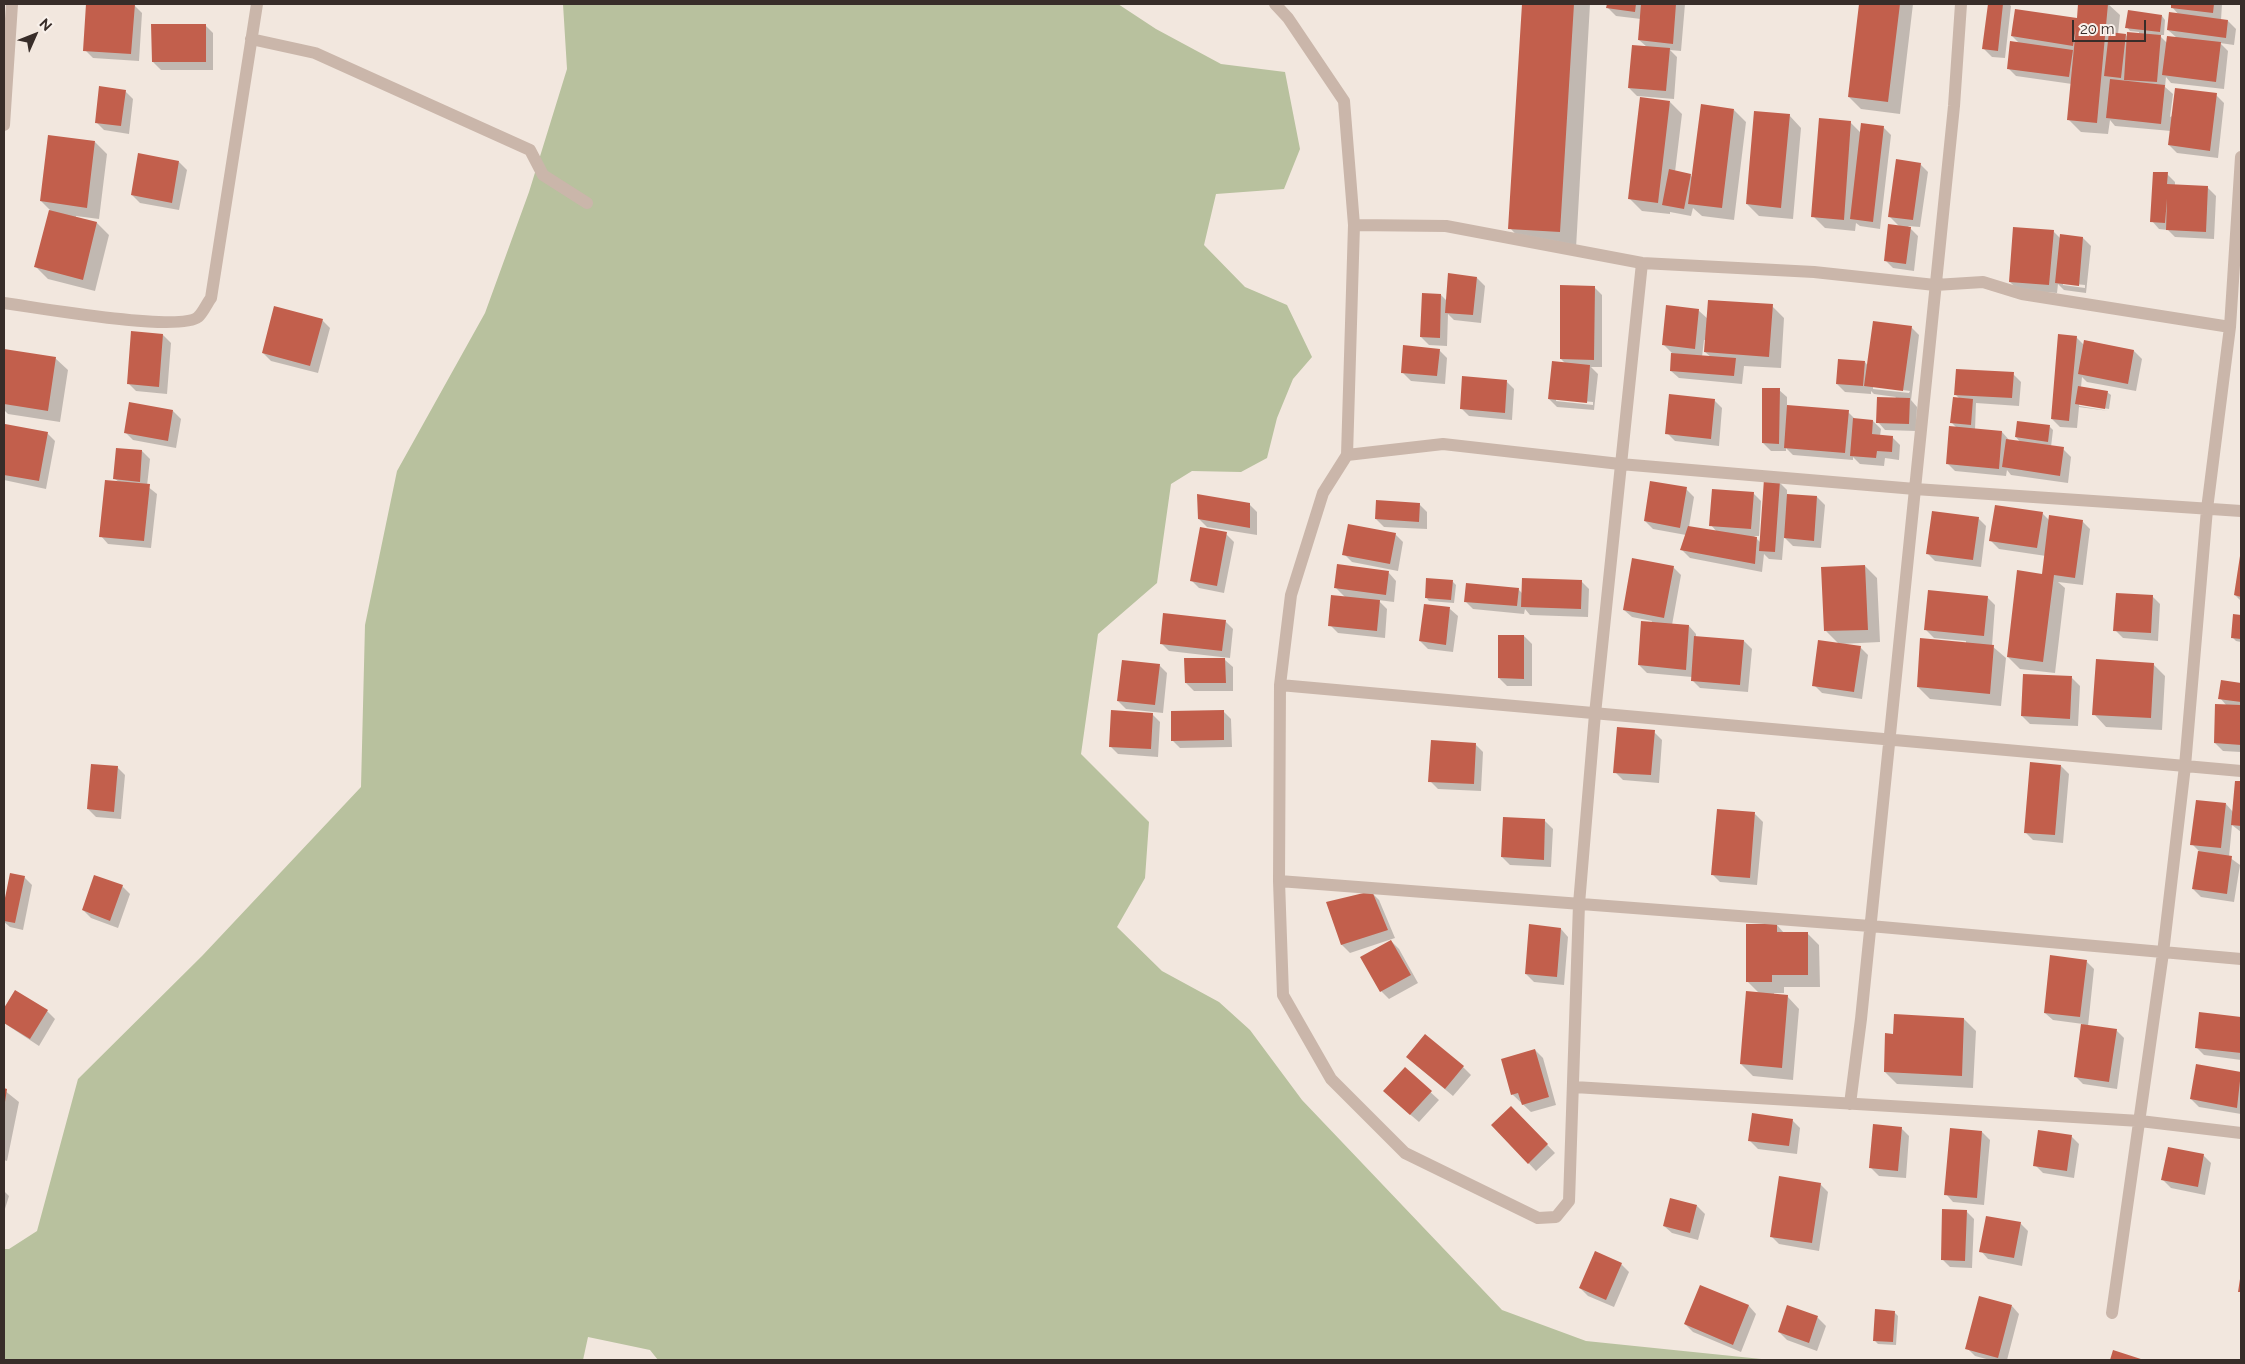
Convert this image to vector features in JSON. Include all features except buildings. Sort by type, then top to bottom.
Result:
[{"type":"street","points":[[4,125],[12,4]]},
{"type":"street","points":[[4,303],[125,320],[183,323],[198,318],[211,298],[257,4]]},
{"type":"street","points":[[1275,4],[1288,18],[1344,101],[1354,225],[1347,455],[1323,493],[1291,596],[1280,685],[1279,881],[1283,995],[1331,1079],[1405,1154],[1538,1218],[1556,1217],[1569,1201],[1579,904],[1595,714],[1642,263]]},
{"type":"street","points":[[1850,1104],[1890,740],[1934,286],[1954,106],[1961,4]]},
{"type":"street","points":[[252,39],[315,53],[530,150],[543,176],[587,203]]},
{"type":"street","points":[[2112,1314],[2163,952],[2185,766],[2207,509],[2230,327],[2241,156]]},
{"type":"street","points":[[1354,225],[1446,226],[1642,263],[1814,272],[1934,286],[1982,282],[2022,294],[2230,327]]},
{"type":"street","points":[[1347,455],[1443,444],[1620,464],[1915,489],[2241,511]]},
{"type":"street","points":[[1280,685],[2241,771]]},
{"type":"street","points":[[1279,881],[1870,926],[2241,959]]},
{"type":"street","points":[[1574,1087],[2140,1122],[2241,1133]]},
{"type":"green space","points":[[563,4],[1118,4],[1156,29],[1221,64],[1285,72],[1300,149],[1284,189],[1216,194],[1204,245],[1245,287],[1287,305],[1312,357],[1293,379],[1277,418],[1267,458],[1241,472],[1192,471],[1171,484],[1157,583],[1098,634],[1081,754],[1149,822],[1145,878],[1117,927],[1162,971],[1219,1002],[1250,1030],[1302,1100],[1502,1310],[1586,1341],[1771,1360],[658,1360],[650,1350],[588,1337],[583,1360],[4,1360],[4,1249],[9,1249],[37,1231],[78,1079],[202,956],[361,787],[365,625],[397,471],[485,313],[529,192],[567,69]]}]
